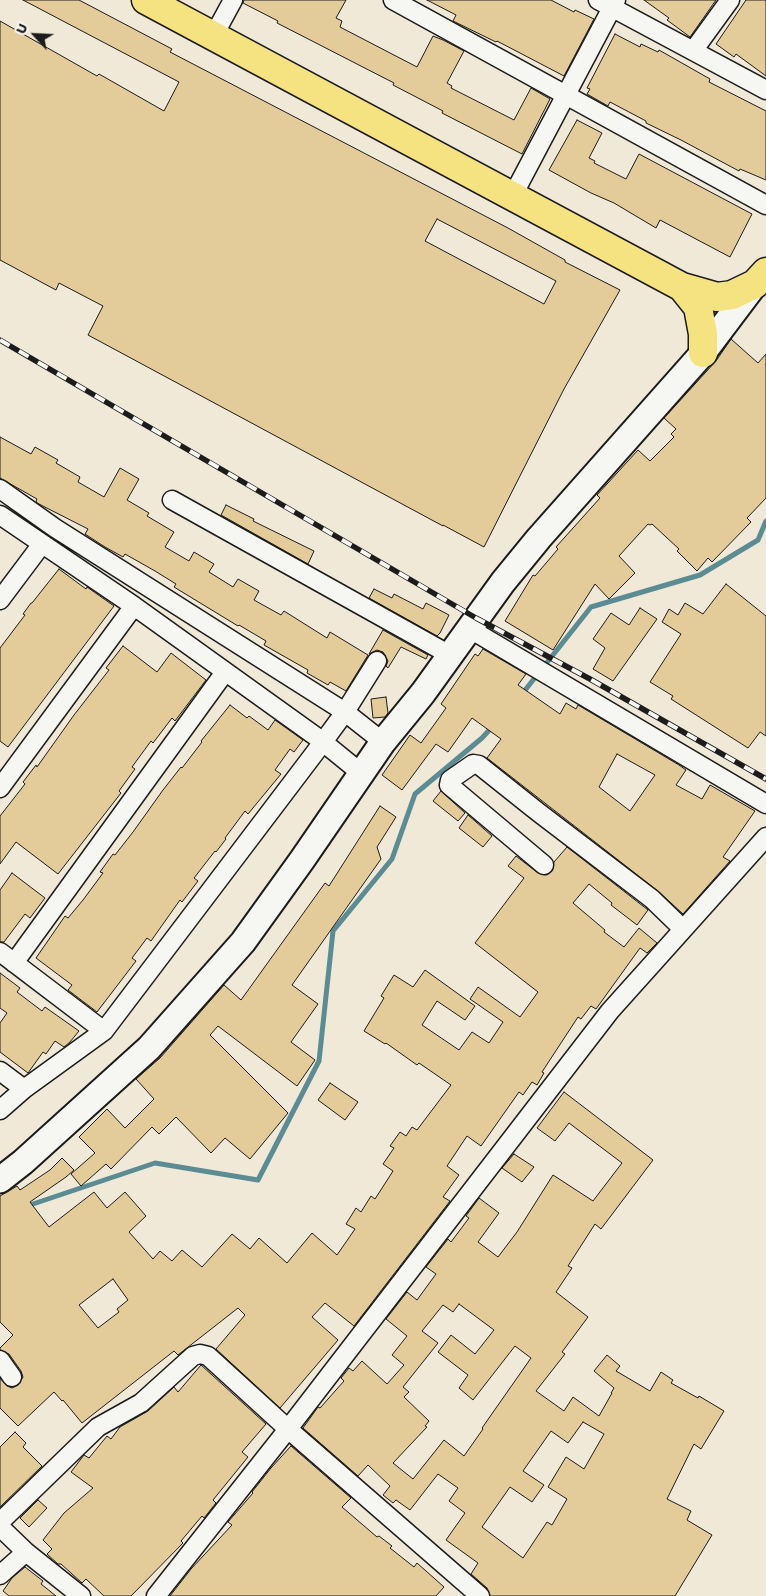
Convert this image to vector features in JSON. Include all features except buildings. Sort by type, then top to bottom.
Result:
[{"type":"highway","points":[[146,0],[682,287],[717,297],[732,296],[761,278]]},
{"type":"highway","points":[[682,287],[698,307],[703,334],[703,353]]},
{"type":"main road","points":[[0,1180],[149,1048],[243,942],[383,742],[423,693],[497,589],[539,538],[703,353],[761,278]]},
{"type":"street","points":[[214,36],[233,0]]},
{"type":"street","points":[[392,0],[766,205]]},
{"type":"street","points":[[692,50],[730,0]]},
{"type":"street","points":[[512,197],[565,94],[608,2],[766,90]]},
{"type":"street","points":[[0,489],[55,528],[345,712],[383,742]]},
{"type":"street","points":[[172,500],[450,655]]},
{"type":"street","points":[[0,515],[134,606],[323,742],[361,773]]},
{"type":"street","points":[[0,600],[42,544]]},
{"type":"street","points":[[0,788],[134,606]]},
{"type":"street","points":[[191,647],[208,625]]},
{"type":"street","points":[[470,629],[766,804]]},
{"type":"street","points":[[0,1110],[104,1031],[323,742],[345,712],[377,661]]},
{"type":"street","points":[[14,963],[225,672]]},
{"type":"street","points":[[544,865],[449,785],[450,780],[473,764],[479,765],[652,899],[683,929]]},
{"type":"street","points":[[156,1596],[288,1429],[610,1011],[766,837]]},
{"type":"street","points":[[0,952],[104,1031]]},
{"type":"street","points":[[0,1071],[24,1090]]},
{"type":"street","points":[[0,1522],[98,1427],[141,1403],[196,1354],[208,1356],[288,1429],[480,1596]]},
{"type":"street","points":[[0,1360],[12,1377]]},
{"type":"street","points":[[0,1527],[26,1552],[82,1596]]},
{"type":"street","points":[[0,1575],[26,1552]]},
{"type":"waterway","points":[[522,694],[591,607],[700,575],[758,540],[766,521]]},
{"type":"waterway","points":[[27,1206],[155,1163],[258,1180],[319,1061],[333,931],[392,859],[415,794],[482,738],[493,726]]},
{"type":"railway","points":[[0,340],[476,618],[590,679],[766,779]]}]
